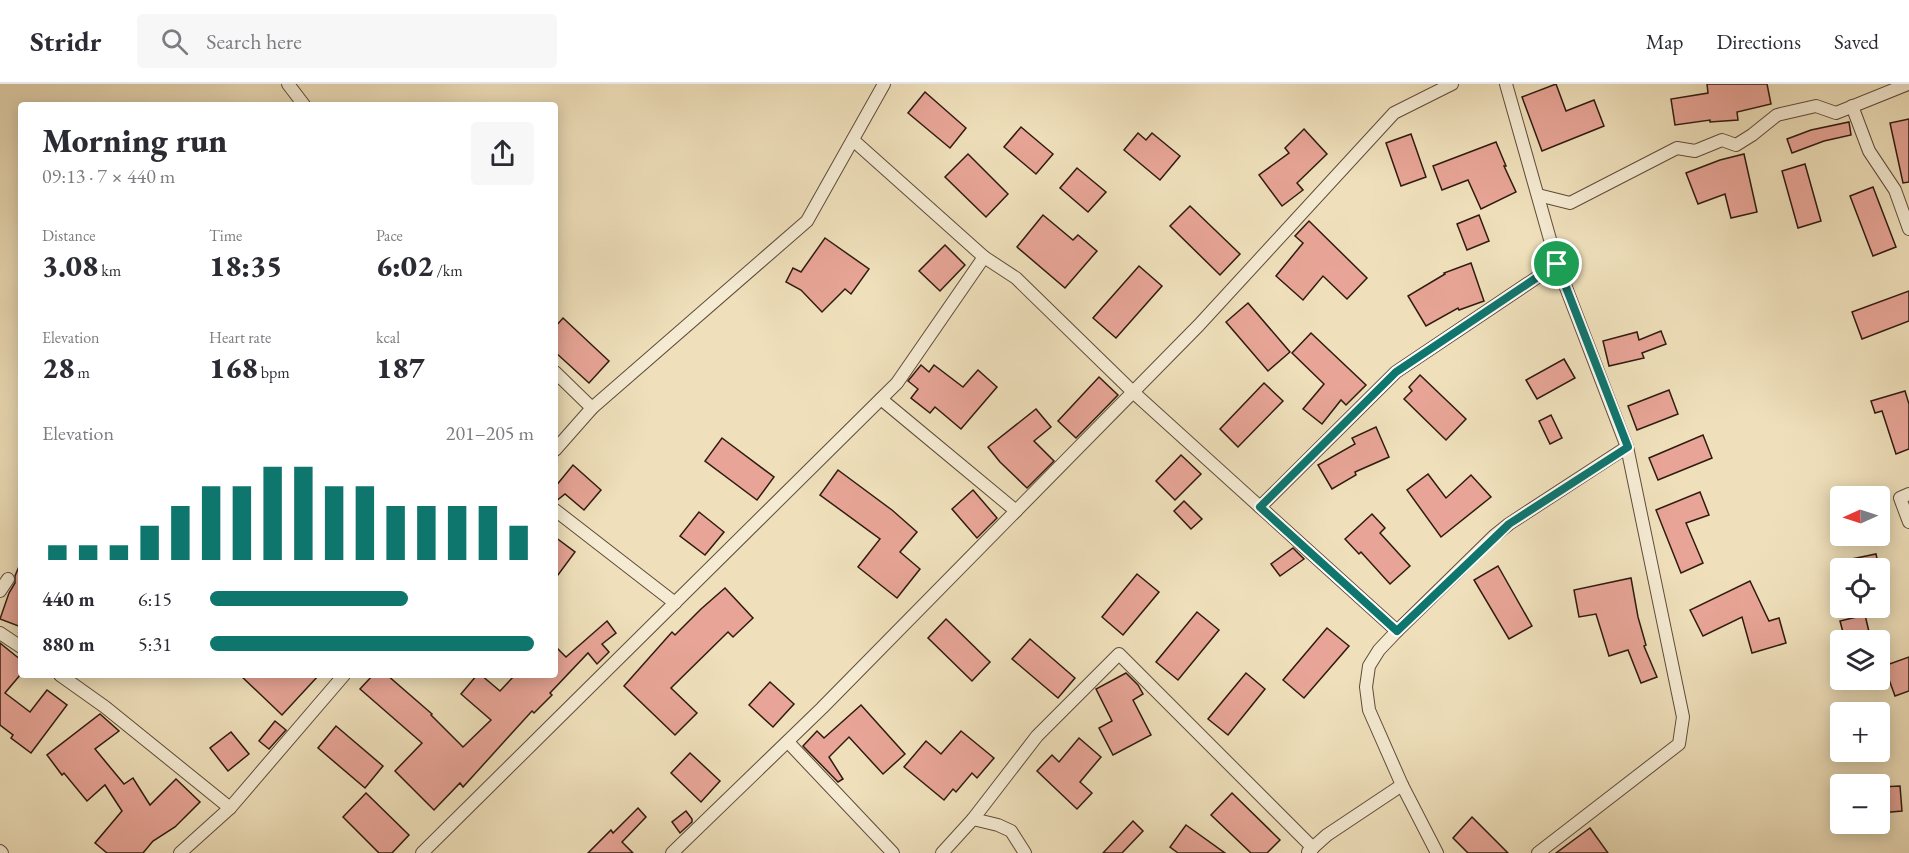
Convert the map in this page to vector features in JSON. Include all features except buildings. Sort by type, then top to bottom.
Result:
[{"type":"street","points":[[288,84],[302,102]]},
{"type":"street","points":[[558,447],[592,408],[807,221],[884,84]]},
{"type":"street","points":[[672,853],[788,742],[1199,325],[1394,113],[1452,84]]},
{"type":"street","points":[[1506,84],[1557,264],[1628,447],[1683,717],[1679,744],[1538,853]]},
{"type":"street","points":[[1538,195],[1570,203],[1677,148],[1695,151],[1722,140],[1736,145],[1776,115],[1816,106],[1836,113],[1908,84]]},
{"type":"street","points":[[1852,106],[1869,151],[1895,190],[1909,229]]},
{"type":"street","points":[[853,140],[984,257],[1016,278],[1133,392],[1397,631]]},
{"type":"street","points":[[422,853],[897,383],[984,257]]},
{"type":"street","points":[[1260,507],[1396,372],[1557,264]]},
{"type":"street","points":[[558,375],[592,408]]},
{"type":"street","points":[[881,399],[1016,511]]},
{"type":"street","points":[[1437,853],[1402,785],[1370,710],[1366,687],[1369,666],[1379,650],[1397,631],[1509,524],[1628,447]]},
{"type":"street","points":[[1909,494],[1900,498],[1909,522]]},
{"type":"street","points":[[558,512],[675,603]]},
{"type":"street","points":[[0,591],[8,579]]},
{"type":"street","points":[[0,633],[18,645]]},
{"type":"street","points":[[942,853],[973,819],[1037,736],[1119,654],[1310,850],[1402,785]]},
{"type":"street","points":[[64,678],[105,707],[230,808]]},
{"type":"street","points":[[180,853],[230,808],[340,678]]},
{"type":"street","points":[[788,742],[893,853]]},
{"type":"street","points":[[973,819],[998,825],[1011,831],[1024,853]]},
{"type":"route","points":[[1557,264],[1628,447],[1509,524],[1397,631],[1260,507],[1396,372],[1557,264]]}]
